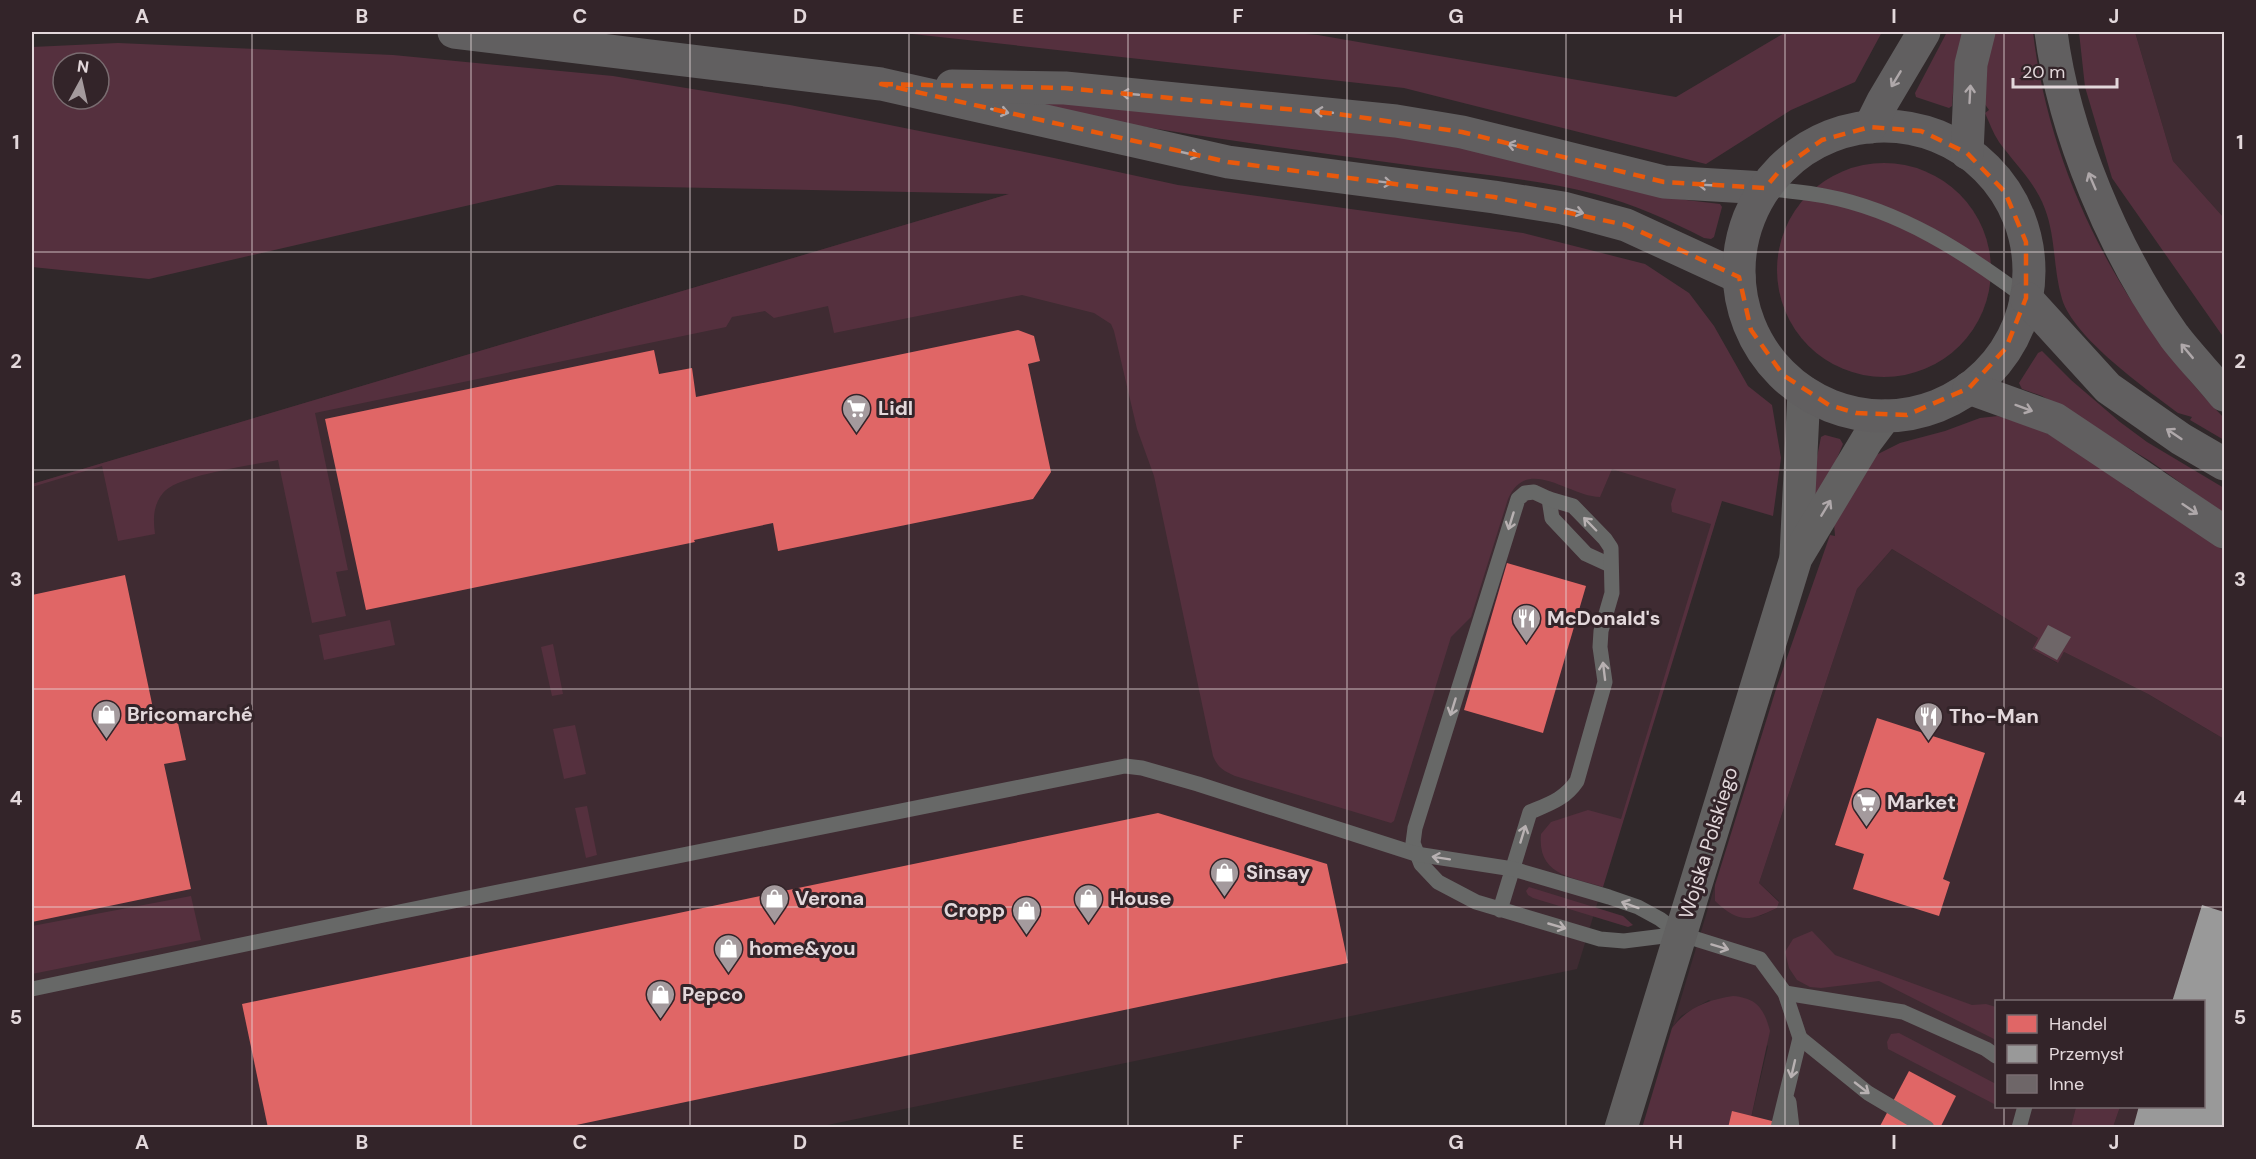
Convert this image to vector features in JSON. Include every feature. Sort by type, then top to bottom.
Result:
[{"type":"main road","points":[[454,32],[881,84],[1065,88],[1350,115],[1462,132],[1664,182],[1765,188]]},
{"type":"main road","points":[[1870,127],[1924,32]]},
{"type":"main road","points":[[1967,153],[1971,64],[1978,32]]},
{"type":"main road","points":[[2051,32],[2079,152],[2110,225],[2174,336],[2224,395]]},
{"type":"main road","points":[[881,84],[1228,162],[1563,208],[1626,225],[1739,277]]},
{"type":"main road","points":[[1870,127],[1896,127],[1921,131],[1945,140],[1967,153],[1988,170],[1999,184],[2018,216],[2027,252],[2029,270],[2026,298],[2019,324],[2006,348],[1990,370],[1969,388],[1950,400],[1907,415],[1885,416],[1857,413],[1829,405],[1804,392],[1783,375],[1765,354],[1751,330],[1743,304],[1739,277],[1741,246],[1750,216],[1765,188],[1781,169],[1800,153],[1822,140],[1870,127]]},
{"type":"main road","points":[[2026,298],[2108,388],[2181,439],[2224,464]]},
{"type":"main road","points":[[1969,388],[2055,419],[2224,532]]},
{"type":"street","name":"Wojska Polskiego","points":[[1796,558],[1804,392]]},
{"type":"street","name":"Wojska Polskiego","points":[[1621,1128],[1796,558],[1867,440],[1885,416]]},
{"type":"lane","points":[[1765,188],[1826,196],[1875,210],[1911,224],[1988,269],[2026,298]]},
{"type":"lane","points":[[1500,910],[1530,812],[1561,799],[1570,792],[1577,781],[1605,682],[1600,647],[1601,631],[1612,593],[1611,548],[1573,506],[1534,492],[1525,493],[1518,499],[1415,828],[1413,843],[1416,854],[1420,864],[1451,890],[1500,910],[1600,939],[1624,941],[1680,934]]},
{"type":"lane","points":[[1549,499],[1552,518],[1586,555],[1610,566]]},
{"type":"lane","points":[[32,989],[1125,766],[1142,768],[1198,784],[1416,854],[1513,869],[1638,907],[1660,919],[1680,934],[1760,959],[1785,993],[1800,1038],[1778,1128]]},
{"type":"lane","points":[[1785,993],[1903,1012],[1986,1049],[1995,1055]]},
{"type":"lane","points":[[1800,1038],[1868,1093],[1927,1128]]},
{"type":"lane","points":[[1788,1094],[1792,1128]]},
{"type":"lane","points":[[2019,1128],[2025,1108]]},
{"type":"highlighted area","points":[[881,84],[1065,88],[1338,114],[1462,132],[1664,182],[1765,188],[1781,169],[1822,140],[1870,127],[1921,131],[1967,153],[2005,192],[2026,242],[2026,298],[2006,348],[1969,388],[1907,415],[1856,413],[1829,405],[1783,375],[1751,330],[1739,277],[1626,225],[1494,197],[1228,162]]},
{"type":"shaded area","points":[[894,32],[1281,32],[1318,35],[1676,97],[1786,32],[1882,32],[1855,82],[1791,110],[1706,164],[1404,88]]},
{"type":"shaded area","points":[[1947,32],[1964,32],[1955,67],[1952,106],[1949,108],[1916,97],[1915,93]]},
{"type":"shaded area","points":[[1992,32],[2033,32],[2042,86],[2056,139],[2074,190],[2097,240],[2124,288],[2154,334],[2187,378],[2224,418],[2224,440],[2190,420],[2192,417],[2178,413],[2130,376],[2095,346],[2069,314],[2059,288],[2049,220],[2041,199],[1999,142],[1985,113],[1989,110],[1982,100]]},
{"type":"shaded area","points":[[2079,32],[2135,32],[2173,161],[2224,218],[2224,338],[2112,178],[2085,87]]},
{"type":"shaded area","points":[[2135,32],[2224,32],[2224,218],[2173,161]]},
{"type":"shaded area","points":[[118,43],[393,55],[613,76],[790,105],[1178,185],[1523,233],[1645,264],[1689,293],[1714,326],[1748,386],[1772,405],[1781,458],[1773,516],[1722,501],[1603,887],[1569,877],[1551,867],[1541,848],[1541,834],[1551,822],[1588,810],[1621,819],[1711,524],[1672,512],[1671,504],[1676,489],[1612,469],[1600,497],[1549,481],[1526,480],[1516,486],[1508,499],[1471,617],[1451,637],[1394,821],[1391,823],[1235,776],[1222,769],[1213,756],[1154,476],[1137,429],[1114,331],[1111,324],[1094,313],[1022,295],[834,333],[828,306],[774,318],[765,311],[732,317],[726,327],[315,413],[348,570],[336,572],[346,616],[312,623],[278,460],[199,476],[171,487],[163,493],[156,507],[155,534],[118,541],[102,466],[32,487],[32,484],[1009,194],[557,185],[149,279],[32,267],[32,47]]},
{"type":"shaded area","points":[[1035,98],[1406,138],[1498,155],[1686,200],[1720,204],[1722,207],[1714,237],[1704,238],[1637,208],[1570,188],[1128,124],[1040,108]]},
{"type":"shaded area","points":[[1884,163],[1905,165],[1925,171],[1960,194],[1983,229],[1989,249],[1991,270],[1989,291],[1983,311],[1960,346],[1925,369],[1905,375],[1884,377],[1863,375],[1843,369],[1808,346],[1785,311],[1779,291],[1777,270],[1779,249],[1785,229],[1808,194],[1843,171],[1863,165]]},
{"type":"shaded area","points":[[1012,193],[1722,500],[1577,969],[818,1127],[32,1128],[32,484]]},
{"type":"shaded area","points":[[2042,351],[2071,380],[2120,422],[2147,442],[2224,488],[2224,514],[2150,461],[2042,396],[2022,389],[2019,383],[2038,353]]},
{"type":"shaded area","points":[[1998,416],[2040,429],[2125,481],[2128,488],[2134,492],[2139,490],[2224,551],[2224,739],[2148,694],[2064,652],[2058,663],[2032,649],[2038,638],[1892,549],[1857,589],[1759,883],[1779,902],[1777,908],[1751,918],[1738,917],[1715,901],[1715,885],[1777,686],[1830,535],[1835,536],[1834,523],[1876,455],[1900,443],[1945,431],[1980,418]]},
{"type":"shaded area","points":[[1825,435],[1840,439],[1843,444],[1812,518],[1804,522],[1821,437]]},
{"type":"shaded area","points":[[1892,549],[2038,638],[2032,649],[2057,663],[2064,652],[2148,694],[2224,739],[2224,1127],[2113,1127],[2120,1108],[2205,1108],[2205,1000],[1995,1000],[1995,1108],[2076,1108],[2071,1128],[1749,1127],[1768,1046],[1709,1000],[1681,1016],[1672,1028],[1715,885],[1715,901],[1760,916],[1777,908],[1779,901],[1759,883],[1857,589]]},
{"type":"shaded area","points":[[390,620],[395,645],[324,660],[319,635]]},
{"type":"shaded area","points":[[553,644],[563,694],[552,696],[541,647]]},
{"type":"shaded area","points":[[575,725],[586,774],[564,779],[553,729]]},
{"type":"shaded area","points":[[587,806],[597,855],[586,858],[575,808]]},
{"type":"shaded area","points":[[1529,887],[1623,916],[1633,925],[1628,927],[1533,898],[1526,891]]},
{"type":"shaded area","points":[[191,896],[201,940],[32,974],[32,926]]},
{"type":"shaded area","points":[[1812,931],[1835,955],[1972,1005],[1986,1004],[1995,1007],[1995,1039],[1879,981],[1821,988],[1810,987],[1797,980],[1789,968],[1785,952],[1793,939]]},
{"type":"shaded area","points":[[1733,996],[1748,999],[1758,1006],[1765,1016],[1770,1031],[1749,1127],[1642,1128],[1672,1028],[1685,1015],[1699,1006]]},
{"type":"shaded area","points":[[1899,1033],[1995,1083],[1995,1104],[1888,1049],[1887,1042],[1891,1034]]},
{"type":"shaded area","points":[[2076,1108],[2120,1108],[2113,1127],[2071,1127]]},
{"type":"building: Handel","points":[[1018,330],[1034,336],[1040,361],[1028,364],[1051,472],[1033,499],[778,551],[773,523],[694,540],[695,542],[366,610],[325,419],[654,350],[659,374],[692,368],[696,397]]},
{"type":"building: Handel","name":"McDonald's","points":[[1507,563],[1586,586],[1543,733],[1464,710]]},
{"type":"building: Handel","name":"Bricomarché","points":[[125,575],[155,718],[176,714],[186,760],[164,764],[191,889],[32,922],[32,595]]},
{"type":"building: Handel","points":[[1877,718],[1985,753],[1943,879],[1950,882],[1939,916],[1853,889],[1864,854],[1835,845]]},
{"type":"building: Handel","points":[[1158,813],[1327,864],[1348,963],[562,1128],[268,1128],[242,1004]]},
{"type":"building: Handel","points":[[1909,1071],[1956,1096],[1940,1128],[1879,1128]]},
{"type":"building: Handel","points":[[1732,1111],[1776,1122],[1779,1128],[1728,1128]]},
{"type":"building: Przemysł","points":[[2202,905],[2224,912],[2224,1128],[2133,1128],[2138,1108],[2205,1108],[2205,1000],[2173,1000]]},
{"type":"building: Inne","points":[[2048,625],[2071,637],[2057,660],[2035,648]]},
{"type":"place","name":"Lidl","points":[[857,434]]},
{"type":"place","name":"McDonald's","points":[[1526,644]]},
{"type":"place","name":"Bricomarché","points":[[106,740]]},
{"type":"place","name":"Tho-Man","points":[[1928,742]]},
{"type":"place","name":"Market","points":[[1866,828]]},
{"type":"place","name":"Sinsay","points":[[1225,898]]},
{"type":"place","name":"Verona","points":[[774,924]]},
{"type":"place","name":"House","points":[[1089,924]]},
{"type":"place","name":"Cropp","points":[[1026,936]]},
{"type":"place","name":"home&you","points":[[728,974]]},
{"type":"place","name":"Pepco","points":[[661,1020]]}]
